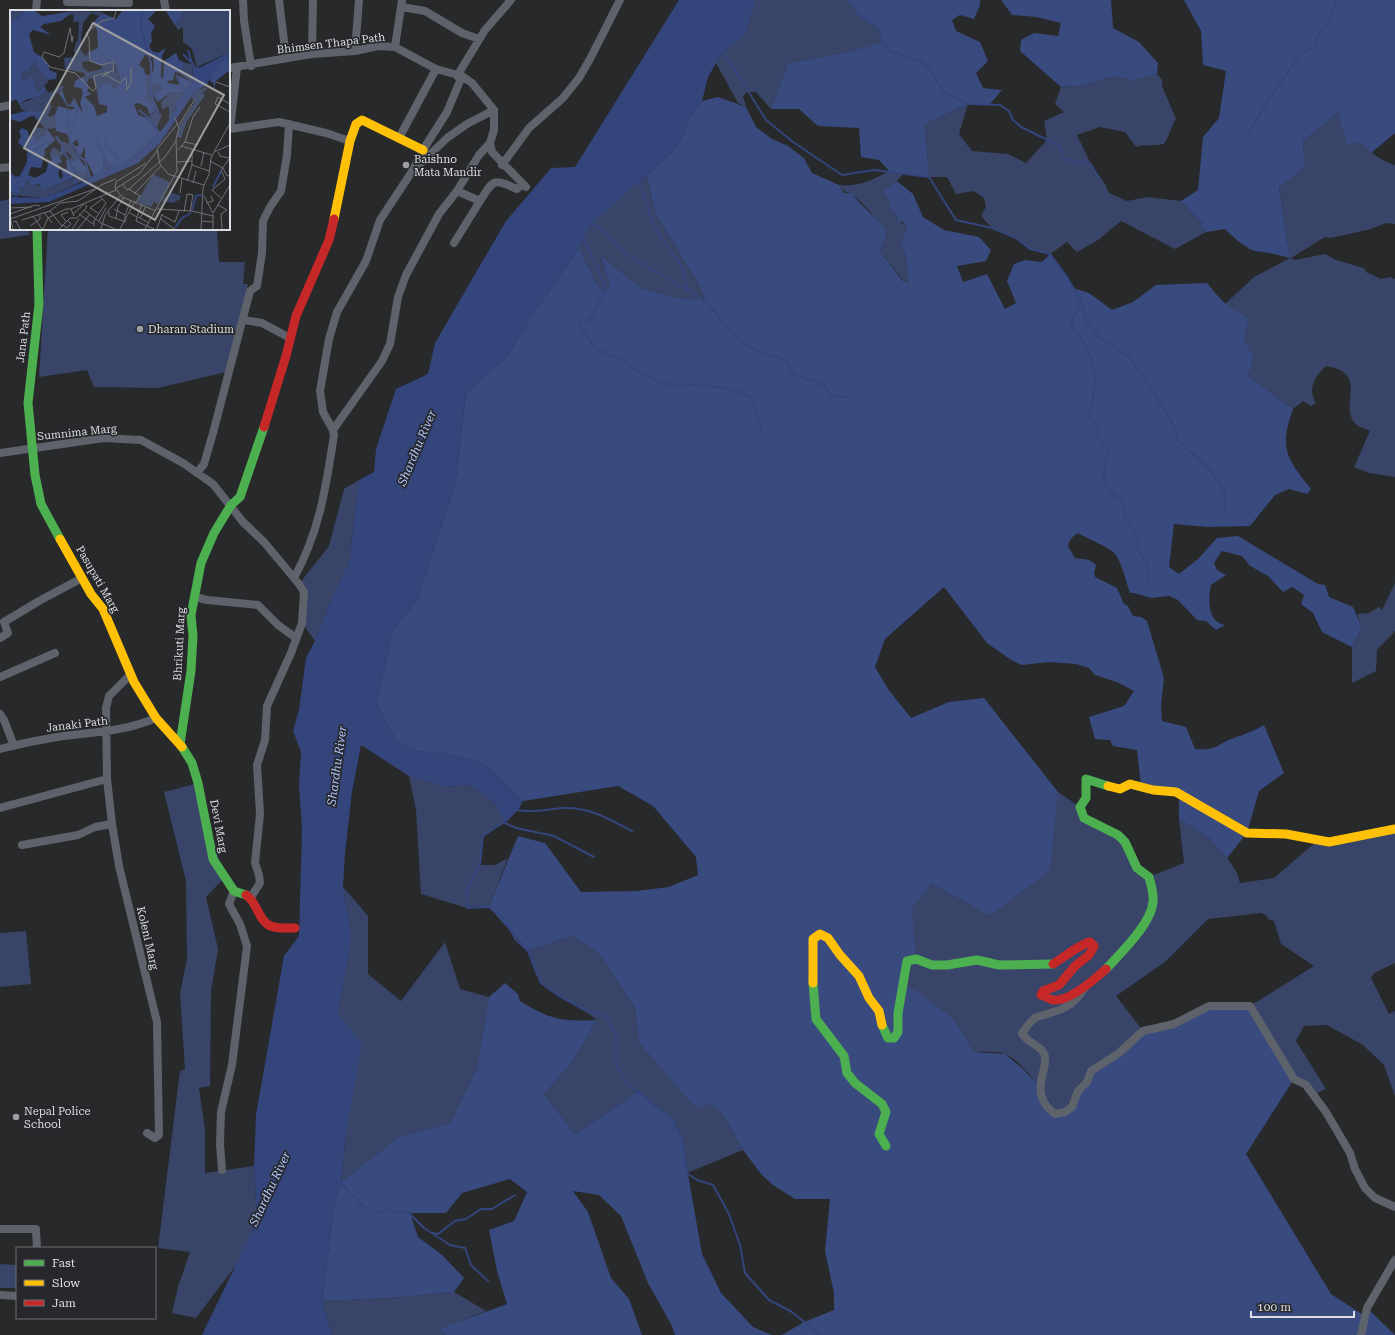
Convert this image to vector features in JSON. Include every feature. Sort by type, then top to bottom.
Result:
[{"type":"street","points":[[36,10],[37,0]]},
{"type":"street","points":[[164,0],[166,10]]},
{"type":"street","points":[[243,0],[244,21],[251,66]]},
{"type":"street","points":[[279,0],[286,58]]},
{"type":"street","points":[[312,0],[312,54]]},
{"type":"street","points":[[355,51],[359,0]]},
{"type":"street","points":[[294,578],[305,558],[324,501],[334,435],[333,430],[323,412],[320,391],[331,332],[337,312],[366,261],[380,220],[411,173],[423,150],[447,112],[459,76],[479,39],[511,0]]},
{"type":"street","points":[[502,165],[529,128],[563,98],[579,78],[590,60],[620,0]]},
{"type":"street","points":[[67,2],[130,4]]},
{"type":"street","points":[[395,47],[402,4],[425,11],[462,33],[479,39]]},
{"type":"street","name":"Bhimsen Thapa Path","points":[[233,68],[312,54],[355,51],[378,46],[395,47],[436,69],[459,76],[472,83],[492,107]]},
{"type":"street","points":[[233,68],[230,130],[267,123],[289,124],[326,133],[350,141]]},
{"type":"street","points":[[423,150],[399,138],[436,69]]},
{"type":"street","points":[[0,107],[10,105]]},
{"type":"street","points":[[333,430],[382,361],[390,344],[398,297],[406,275],[439,214],[457,191],[468,171],[490,143],[494,130],[492,107],[447,138],[411,173]]},
{"type":"street","name":"Bhrikuti Marg","points":[[180,744],[191,671],[193,636],[191,615],[201,563],[206,548],[222,519],[231,506],[240,497],[247,480],[303,297],[321,261],[329,240],[350,141],[356,124],[362,120],[399,138]]},
{"type":"street","points":[[197,473],[204,464],[244,320],[250,291],[257,286],[262,253],[264,221],[270,207],[281,192],[287,155],[289,124]]},
{"type":"street","points":[[454,242],[494,182],[499,181],[517,189],[524,186],[502,165],[492,152],[490,143]]},
{"type":"street","points":[[0,168],[10,166]]},
{"type":"street","points":[[457,191],[480,201]]},
{"type":"street","name":"Jana Path","points":[[32,448],[28,403],[39,304],[38,230]]},
{"type":"street","points":[[244,320],[262,323],[290,338]]},
{"type":"street","name":"Sumnima Marg","points":[[0,453],[104,438],[141,440],[154,446],[213,484],[243,522],[264,542],[304,592],[302,623],[267,706],[264,740],[257,765],[260,814],[255,863],[260,883],[251,897]]},
{"type":"street","name":"Pasupati Marg","points":[[32,448],[35,476],[41,504],[82,578],[103,609],[130,675],[156,718]]},
{"type":"street","points":[[0,638],[8,633],[4,622],[82,578]]},
{"type":"street","points":[[195,597],[207,600],[258,605],[278,625],[296,638]]},
{"type":"street","points":[[0,677],[55,653]]},
{"type":"street","name":"Koleni Marg","points":[[130,675],[109,696],[106,708],[108,732],[107,779],[119,866],[157,1022],[159,1135],[155,1138],[147,1133]]},
{"type":"street","points":[[0,714],[4,720],[14,746]]},
{"type":"street","points":[[156,718],[180,744]]},
{"type":"street","name":"Janaki Path","points":[[0,750],[55,737],[108,732],[138,726],[156,718]]},
{"type":"street","name":"Devi Marg","points":[[180,744],[192,763],[198,783],[213,860],[234,891]]},
{"type":"street","points":[[0,808],[107,779]]},
{"type":"street","points":[[1395,829],[1329,842],[1316,841],[1286,834],[1247,833],[1210,810],[1176,792],[1153,790],[1130,784],[1120,789],[1086,779],[1086,798],[1080,807],[1084,818],[1118,836],[1125,842],[1136,868],[1149,877],[1153,903],[1146,922],[1102,974],[1084,989],[1076,1001],[1058,1011],[1037,1017],[1031,1021],[1022,1033],[1026,1040],[1042,1050],[1045,1056],[1046,1062],[1039,1086],[1048,1109],[1055,1114],[1065,1112],[1072,1107],[1078,1091],[1087,1082],[1092,1071],[1119,1053],[1143,1032],[1174,1024],[1209,1006],[1250,1006],[1294,1079],[1306,1085],[1326,1112],[1350,1153],[1355,1169],[1365,1188],[1375,1198],[1395,1207]]},
{"type":"street","points":[[22,845],[78,834],[112,824]]},
{"type":"street","points":[[222,1170],[220,1144],[221,1112],[232,1065],[247,946],[240,924],[229,904],[234,891],[243,892],[251,897],[263,920],[267,924],[275,927],[295,928]]},
{"type":"street","points":[[886,1146],[879,1134],[886,1112],[882,1104],[855,1083],[847,1073],[844,1056],[816,1019],[813,987],[813,939],[820,934],[828,938],[858,976],[869,998],[879,1011],[882,1026],[888,1038],[894,1038],[898,1032],[899,1006],[907,961],[916,959],[932,965],[947,965],[977,960],[999,965],[1053,964],[1069,955],[1084,943],[1090,942],[1094,946],[1089,955],[1075,966],[1059,985],[1043,991],[1041,995],[1045,1000],[1053,1002],[1084,989]]},
{"type":"street","points":[[0,1229],[36,1229],[37,1247]]},
{"type":"street","points":[[1361,1335],[1367,1308],[1395,1260]]},
{"type":"street","points":[[0,1295],[16,1296]]},
{"type":"shaded area","points":[[756,0],[848,0],[862,18],[879,28],[882,43],[838,54],[788,63],[771,109],[756,92],[747,92],[743,96],[746,107],[738,103],[716,63],[722,53],[745,35]]},
{"type":"shaded area","points":[[848,0],[980,0],[980,5],[974,19],[960,15],[952,20],[956,31],[980,42],[988,61],[976,73],[983,88],[1002,90],[990,104],[968,104],[925,124],[929,177],[889,171],[879,160],[861,157],[859,128],[818,126],[799,109],[771,109],[788,63],[838,54],[881,43],[879,28],[862,18]]},
{"type":"shaded area","points":[[1001,0],[1111,0],[1113,28],[1139,42],[1158,63],[1157,74],[1132,81],[1125,78],[1110,77],[1087,85],[1061,87],[1020,51],[1021,40],[1034,33],[1058,36],[1061,23],[1036,17],[1012,15]]},
{"type":"shaded area","points":[[1184,0],[1395,0],[1395,133],[1371,153],[1360,142],[1347,144],[1338,113],[1303,141],[1305,167],[1279,187],[1290,258],[1252,250],[1225,229],[1206,232],[1200,226],[1202,223],[1181,201],[1198,190],[1203,137],[1219,118],[1226,71],[1203,65],[1201,31]]},
{"type":"shaded area","points":[[1157,74],[1162,80],[1162,86],[1176,119],[1164,144],[1136,147],[1125,132],[1100,127],[1077,135],[1091,164],[1105,184],[1109,193],[1127,201],[1148,197],[1181,201],[1202,223],[1200,226],[1206,232],[1175,249],[1121,221],[1098,240],[1077,252],[1067,242],[1050,254],[1030,249],[1016,238],[992,228],[981,216],[986,207],[984,198],[974,191],[956,194],[947,177],[929,177],[925,124],[968,104],[959,134],[972,151],[1008,154],[1026,163],[1047,140],[1044,121],[1064,112],[1055,104],[1061,87],[1087,85],[1110,77],[1125,78],[1132,81]]},
{"type":"shaded area","points":[[718,97],[746,107],[756,127],[772,139],[788,146],[804,158],[812,173],[839,185],[844,193],[855,194],[854,197],[885,228],[886,238],[880,251],[902,280],[909,283],[906,257],[900,243],[907,229],[902,221],[898,222],[898,218],[890,208],[890,204],[883,191],[897,181],[913,194],[923,217],[944,230],[979,237],[991,250],[986,261],[957,266],[963,282],[987,274],[1005,309],[1016,303],[1007,281],[1014,264],[1025,260],[1042,262],[1050,254],[1065,274],[1073,288],[1089,293],[1112,310],[1133,302],[1156,285],[1207,283],[1220,299],[1242,315],[1249,318],[1244,339],[1254,357],[1248,376],[1293,409],[1286,434],[1287,452],[1296,469],[1311,489],[1307,494],[1289,489],[1275,495],[1250,526],[1207,527],[1174,524],[1169,567],[1179,574],[1198,559],[1217,538],[1238,536],[1318,584],[1325,585],[1329,597],[1353,607],[1362,628],[1352,647],[1322,632],[1313,613],[1301,604],[1304,595],[1292,587],[1283,592],[1268,576],[1250,566],[1242,556],[1222,551],[1214,563],[1217,570],[1226,575],[1211,585],[1209,596],[1212,614],[1219,623],[1225,625],[1216,630],[1206,621],[1197,620],[1178,600],[1169,596],[1151,598],[1130,593],[1120,563],[1113,552],[1078,533],[1070,540],[1068,546],[1075,558],[1094,563],[1096,566],[1094,573],[1095,577],[1117,588],[1124,604],[1128,606],[1133,616],[1141,617],[1147,621],[1164,678],[1161,705],[1162,721],[1186,727],[1195,749],[1213,748],[1264,725],[1284,773],[1259,791],[1247,833],[1227,858],[1210,839],[1179,819],[1179,794],[1141,786],[1137,750],[1113,746],[1110,740],[1095,739],[1089,717],[1124,706],[1134,691],[1117,682],[1095,675],[1089,668],[1076,664],[1049,662],[1022,665],[1011,660],[987,643],[944,587],[885,639],[875,667],[888,689],[911,718],[949,702],[984,698],[1058,792],[1050,870],[990,916],[932,884],[912,908],[916,959],[907,961],[902,987],[911,988],[953,1018],[974,1052],[1005,1054],[1022,1068],[1039,1086],[1048,1109],[1065,1112],[1091,1071],[1155,1027],[1201,1009],[1250,1006],[1294,1079],[1246,1154],[1331,1294],[1365,1316],[1367,1308],[1395,1335],[782,1335],[804,1322],[834,1310],[834,1293],[825,1251],[830,1199],[795,1199],[773,1185],[761,1174],[743,1150],[721,1111],[711,1104],[696,1108],[639,1042],[635,1008],[604,960],[596,951],[572,936],[528,951],[489,907],[518,836],[545,843],[581,892],[636,891],[669,887],[698,875],[696,857],[653,806],[618,786],[523,801],[485,764],[447,754],[419,751],[397,742],[376,703],[393,630],[417,600],[455,485],[466,393],[507,356],[534,313],[579,248],[595,280],[604,293],[610,285],[600,256],[641,288],[678,298],[705,300],[695,278],[655,213],[647,176],[677,147],[690,118],[702,101]]},
{"type":"shaded area","points":[[1338,113],[1356,137],[1369,151],[1385,161],[1395,165],[1395,224],[1386,223],[1371,229],[1331,238],[1325,237],[1291,258],[1295,260],[1325,254],[1336,260],[1364,268],[1366,272],[1381,279],[1390,277],[1395,279],[1395,477],[1369,473],[1354,467],[1370,431],[1358,426],[1352,419],[1350,410],[1350,383],[1347,376],[1340,370],[1326,366],[1316,378],[1312,388],[1313,398],[1316,403],[1311,406],[1303,401],[1293,409],[1248,376],[1254,357],[1244,339],[1249,318],[1238,314],[1224,305],[1254,277],[1290,258],[1279,186],[1305,167],[1303,141]]},
{"type":"shaded area","points":[[889,171],[904,173],[897,181],[883,191],[890,204],[890,208],[907,229],[900,243],[906,257],[910,283],[903,280],[880,251],[886,238],[874,216],[854,196],[843,190],[839,185],[859,184]]},
{"type":"shaded area","points":[[647,176],[655,213],[695,278],[705,301],[678,298],[641,288],[600,257],[610,285],[604,293],[595,280],[579,248],[592,223]]},
{"type":"shaded area","points":[[10,199],[10,230],[29,230],[29,235],[0,239],[0,201]]},
{"type":"shaded area","name":"Dharan Stadium","points":[[48,230],[217,230],[219,262],[245,262],[243,284],[248,284],[226,372],[158,388],[94,387],[87,370],[39,377]]},
{"type":"shaded area","points":[[359,480],[349,562],[328,606],[315,641],[302,623],[304,605],[299,584],[329,546],[344,489]]},
{"type":"shaded area","points":[[1395,583],[1395,631],[1377,650],[1376,671],[1352,683],[1352,647],[1362,628],[1357,614],[1369,613],[1379,607],[1382,610]]},
{"type":"shaded area","points":[[409,776],[445,787],[469,785],[495,803],[505,823],[483,836],[480,865],[495,865],[508,858],[489,907],[467,908],[421,894],[416,810]]},
{"type":"shaded area","points":[[198,783],[224,878],[206,897],[218,949],[211,991],[210,1086],[199,1088],[205,1130],[205,1173],[254,1166],[257,1221],[237,1264],[196,1318],[172,1313],[178,1287],[190,1252],[158,1248],[180,1071],[185,1069],[180,993],[187,959],[186,881],[164,792]]},
{"type":"shaded area","points":[[1058,792],[1080,807],[1084,818],[1118,835],[1149,877],[1184,863],[1179,819],[1210,839],[1222,850],[1237,873],[1240,883],[1274,878],[1317,841],[1395,829],[1395,963],[1374,973],[1371,978],[1389,1014],[1395,1011],[1395,1096],[1384,1065],[1363,1045],[1327,1025],[1304,1026],[1296,1041],[1326,1089],[1313,1095],[1294,1079],[1250,1006],[1314,966],[1281,944],[1274,921],[1268,919],[1266,915],[1261,913],[1208,919],[1165,962],[1116,996],[1143,1031],[1071,1107],[1055,1114],[1028,1072],[1021,1065],[1002,1053],[974,1052],[953,1018],[901,987],[907,961],[916,959],[911,908],[932,884],[990,916],[1049,870]]},
{"type":"shaded area","points":[[343,887],[368,916],[368,974],[401,1001],[445,942],[460,989],[489,997],[477,1068],[450,1123],[400,1136],[341,1182],[347,1127],[338,1013],[350,947],[350,926]]},
{"type":"shaded area","points":[[26,931],[31,984],[0,987],[0,933]]},
{"type":"shaded area","points":[[572,936],[596,951],[604,960],[635,1008],[639,1042],[721,1111],[743,1150],[687,1173],[682,1140],[637,1092],[575,1134],[544,1094],[572,1063],[597,1020],[554,994],[542,983],[535,972],[528,951]]},
{"type":"shaded area","points":[[505,983],[518,994],[520,1001],[539,1012],[565,1020],[597,1020],[572,1063],[544,1094],[575,1134],[637,1092],[673,1120],[682,1140],[702,1254],[721,1293],[753,1327],[772,1335],[675,1335],[671,1324],[648,1283],[621,1216],[599,1195],[573,1191],[588,1212],[611,1278],[629,1299],[642,1335],[446,1335],[439,1329],[507,1304],[497,1271],[489,1230],[514,1221],[527,1192],[510,1179],[462,1193],[446,1213],[410,1213],[418,1237],[442,1255],[464,1278],[454,1292],[390,1298],[322,1301],[335,1199],[341,1182],[400,1136],[450,1123],[477,1068],[489,997]]},
{"type":"shaded area","points":[[0,1264],[16,1265],[16,1288],[0,1288]]},
{"type":"shaded area","points":[[454,1292],[486,1311],[440,1329],[446,1335],[332,1335],[322,1301],[390,1298]]},
{"type":"water","name":"Shardhu River","points":[[679,0],[756,0],[745,35],[722,53],[708,77],[702,101],[690,118],[677,147],[647,176],[592,223],[579,248],[534,313],[507,356],[466,393],[455,485],[417,600],[393,630],[376,703],[397,742],[419,751],[447,754],[485,764],[523,801],[518,810],[505,823],[495,803],[469,785],[445,787],[409,776],[361,745],[352,792],[345,853],[343,887],[350,926],[350,947],[338,1013],[362,1044],[347,1127],[341,1182],[335,1199],[322,1301],[332,1335],[202,1335],[257,1221],[254,1166],[256,1115],[284,956],[299,936],[302,829],[299,786],[301,752],[293,731],[299,710],[306,658],[315,641],[328,606],[349,562],[359,480],[374,472],[376,449],[396,389],[428,374],[435,343],[506,221],[551,168],[575,167]]},
{"type":"waterway","points":[[848,0],[862,18],[879,28],[882,43],[890,51],[919,60],[928,68],[945,93],[968,104],[1000,105],[1009,111],[1013,120],[1021,127],[1060,146],[1064,159],[1091,164],[1098,177]]},
{"type":"waterway","points":[[1244,141],[1269,99],[1302,52],[1316,47],[1316,39],[1326,27],[1337,0]]},
{"type":"waterway","points":[[721,51],[735,70],[766,120],[793,142],[842,175],[874,170],[929,177],[956,220],[992,228],[1016,238],[1030,249],[1050,254],[1065,274],[1081,300],[1087,323],[1099,337],[1128,356],[1170,418],[1178,440],[1212,472],[1225,493],[1224,517]]},
{"type":"waterway","points":[[639,182],[652,220],[662,239],[683,268],[688,291]]},
{"type":"waterway","points":[[591,221],[628,255],[705,301],[743,344],[769,355],[784,359],[794,375],[824,385],[831,396],[846,397]]},
{"type":"waterway","points":[[583,237],[603,281],[604,293],[591,318],[579,325],[595,348],[621,359],[647,377],[674,386],[701,384],[737,391],[753,398],[762,434]]},
{"type":"waterway","points":[[1081,302],[1071,324],[1086,346],[1094,368],[1094,391],[1088,417],[1098,428],[1098,437],[1108,451],[1104,473],[1105,485],[1121,500],[1126,519],[1138,536],[1138,549],[1147,563],[1148,580]]},
{"type":"waterway","points":[[517,810],[534,811],[563,808],[582,809],[615,822],[632,831]]},
{"type":"waterway","points":[[504,822],[483,836],[480,865],[467,889],[467,908],[489,907],[505,920],[516,940],[528,951],[541,983],[556,994],[585,1010],[606,1016],[616,1034],[616,1063],[625,1081],[673,1120],[682,1140],[687,1173],[697,1180],[713,1185],[729,1214],[740,1245],[745,1273],[769,1300],[792,1312],[820,1335]]},
{"type":"waterway","points":[[505,823],[516,828],[554,836],[594,857]]},
{"type":"waterway","points":[[340,1182],[365,1208],[379,1214],[388,1209],[395,1213],[402,1211],[409,1213],[424,1228],[450,1245],[465,1248],[471,1265],[488,1281]]},
{"type":"waterway","points":[[432,1233],[438,1234],[455,1221],[466,1219],[481,1209],[492,1209],[515,1195]]},
{"type":"traffic: fast","points":[[37,230],[39,304],[28,403],[35,475],[41,504],[60,539]]},
{"type":"traffic: fast","points":[[180,744],[191,671],[193,636],[191,615],[201,563],[214,533],[231,505],[240,497],[264,427]]},
{"type":"traffic: fast","points":[[182,747],[192,763],[198,783],[213,859],[234,891],[246,895]]},
{"type":"traffic: fast","points":[[1106,969],[1127,947],[1141,929],[1147,920],[1153,902],[1149,877],[1137,868],[1125,842],[1118,835],[1084,818],[1080,807],[1086,798],[1086,779],[1108,786]]},
{"type":"traffic: fast","points":[[882,1025],[888,1038],[894,1038],[898,1032],[898,1013],[907,961],[916,959],[932,965],[947,965],[977,960],[999,965],[1053,964]]},
{"type":"traffic: fast","points":[[813,983],[816,1019],[844,1056],[847,1073],[855,1083],[882,1104],[886,1112],[879,1134],[886,1146]]},
{"type":"traffic: slow","points":[[334,219],[350,141],[356,124],[362,120],[423,150]]},
{"type":"traffic: slow","points":[[60,539],[91,594],[103,609],[134,682],[156,718],[182,747]]},
{"type":"traffic: slow","points":[[1108,786],[1120,789],[1130,784],[1153,790],[1176,792],[1247,833],[1286,834],[1329,842],[1395,829]]},
{"type":"traffic: slow","points":[[813,983],[813,939],[820,934],[828,938],[840,955],[859,976],[869,998],[879,1011],[882,1025]]},
{"type":"traffic: jam","points":[[264,427],[286,356],[296,316],[329,240],[334,219]]},
{"type":"traffic: jam","points":[[246,895],[253,901],[261,917],[267,924],[276,927],[295,928]]},
{"type":"traffic: jam","points":[[1053,964],[1086,943],[1090,942],[1094,946],[1089,955],[1075,966],[1059,985],[1043,991],[1041,995],[1053,1000],[1059,1000],[1074,994],[1089,984],[1106,969]]},
{"type":"place","name":"Baishno Mata Mandir","points":[[406,165]]},
{"type":"place","name":"Dharan Stadium","points":[[140,329]]},
{"type":"place","name":"Nepal Police School","points":[[16,1117]]}]
